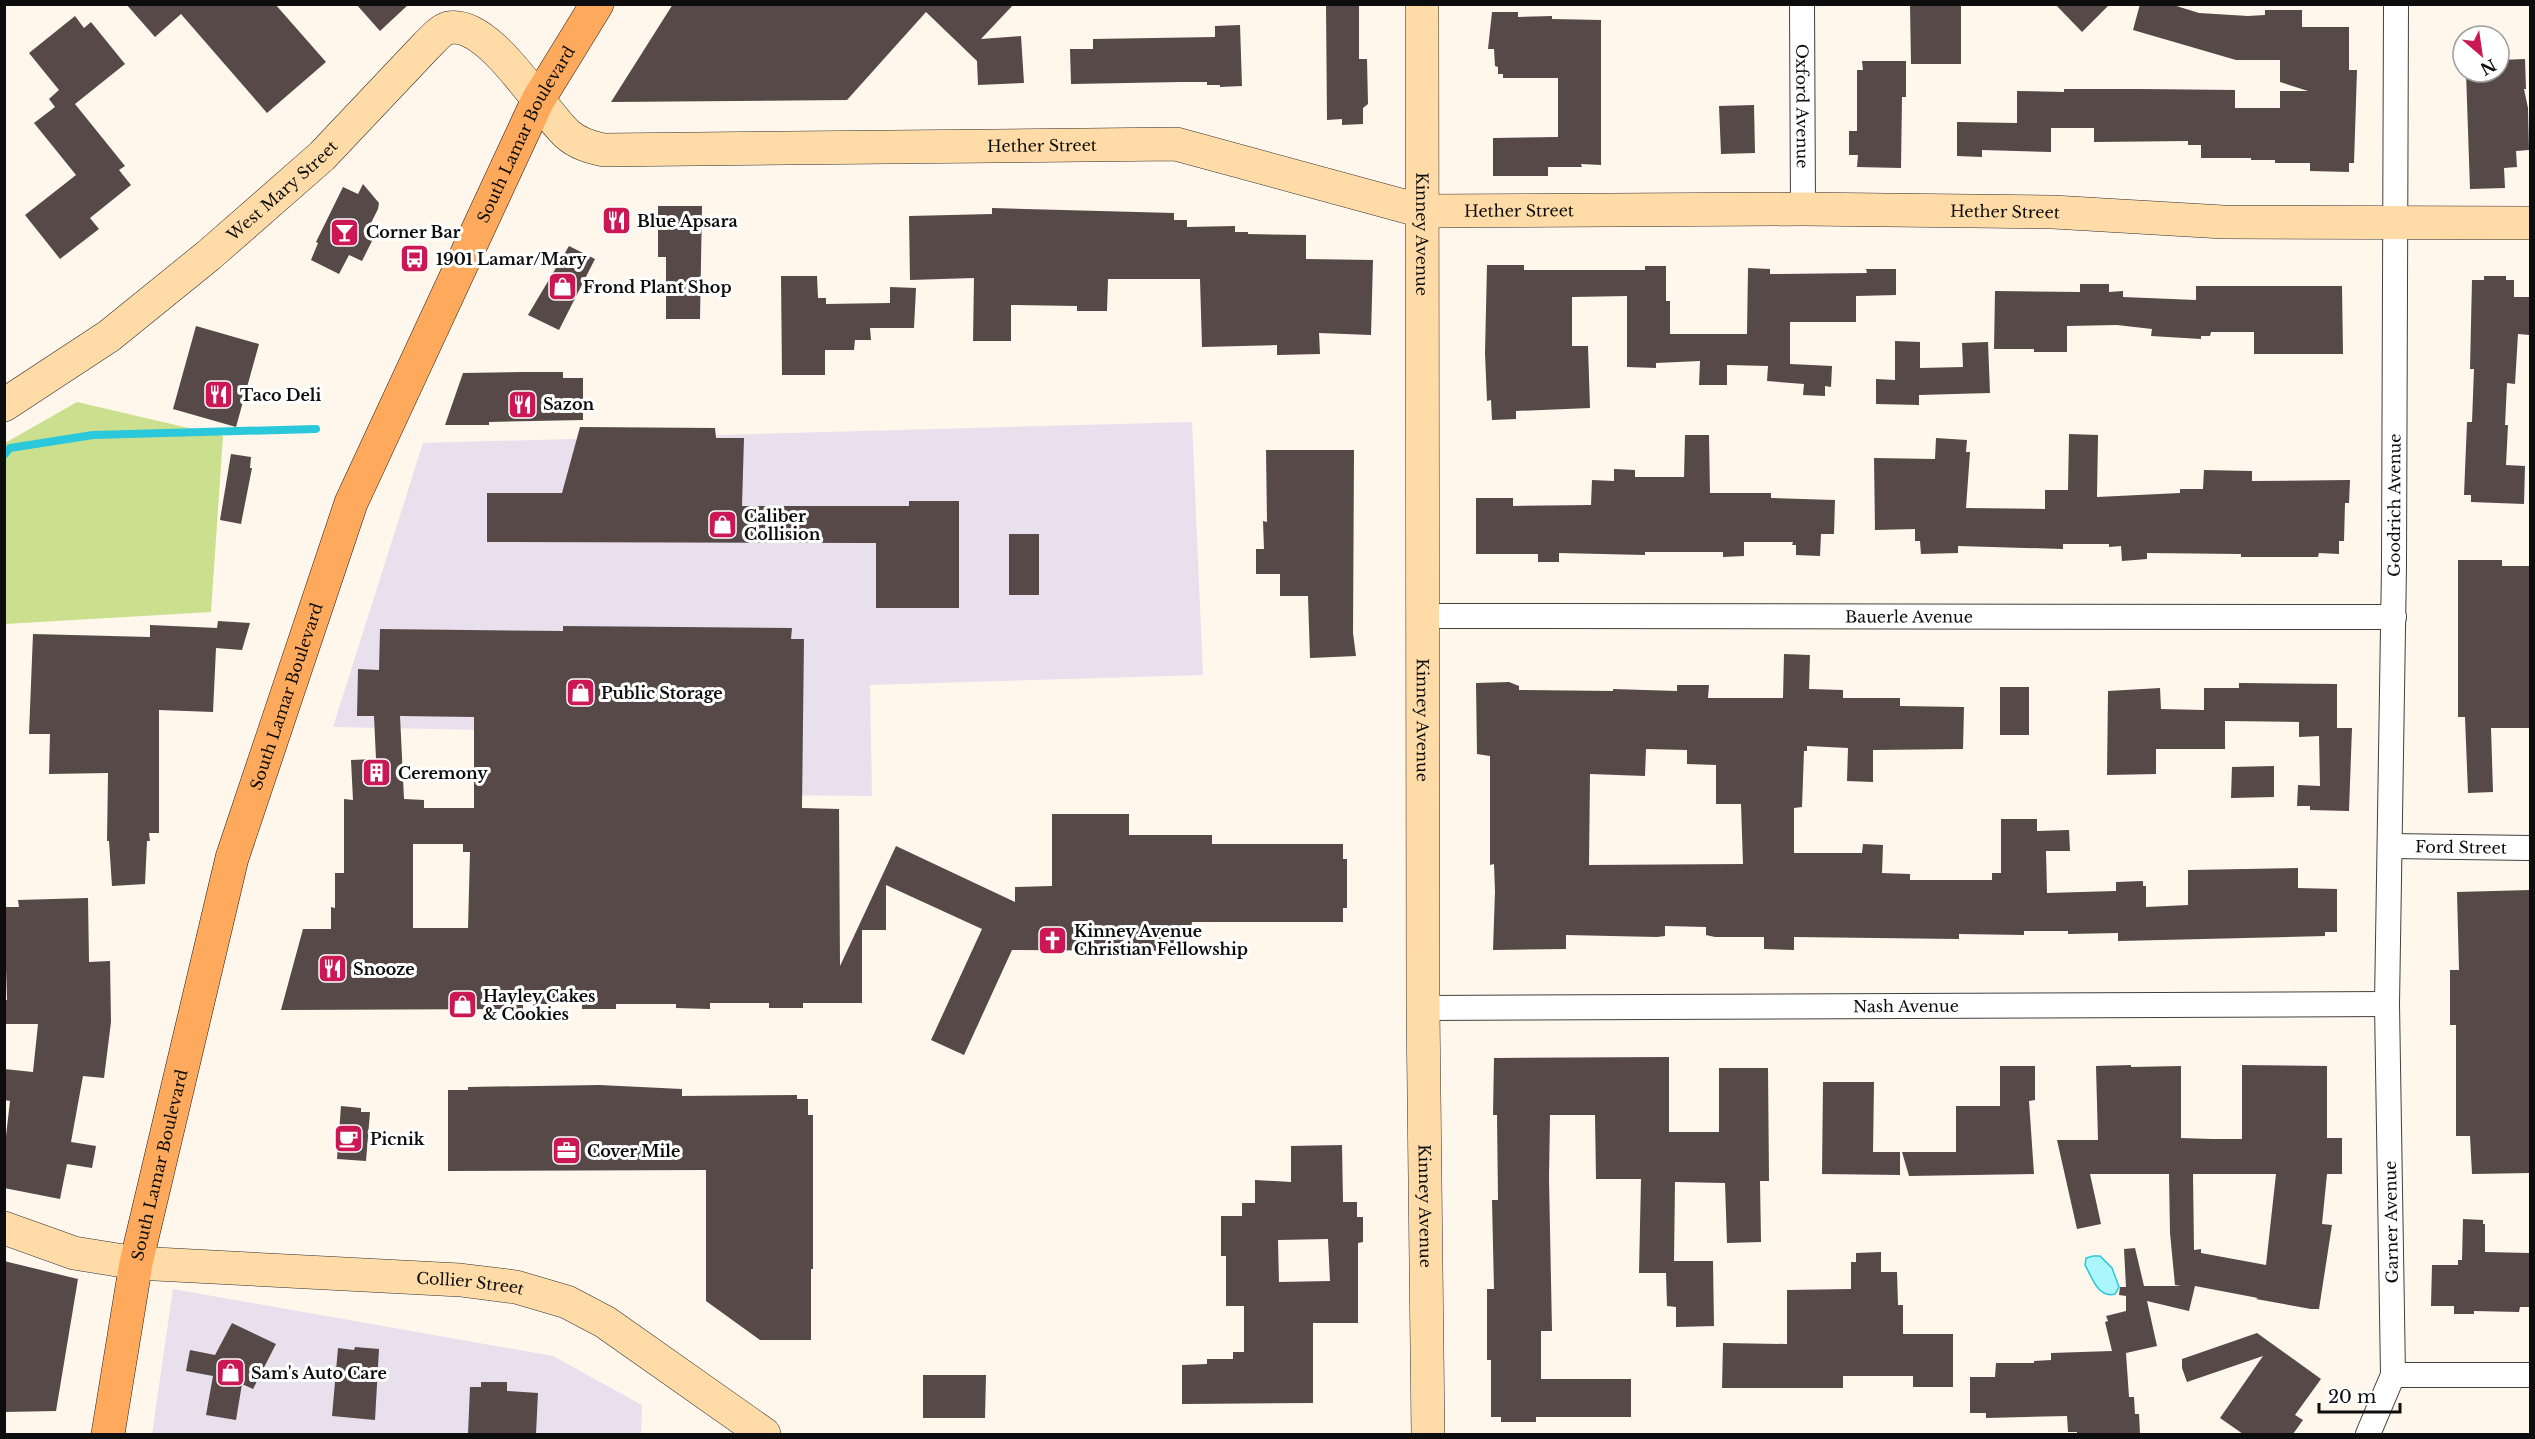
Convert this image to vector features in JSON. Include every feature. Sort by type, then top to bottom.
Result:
[{"type":"main road","name":"South Lamar Boulevard","points":[[108,1434],[136,1263],[232,858],[351,503],[538,100],[597,4]]},
{"type":"street","name":"Kinney Avenue","points":[[1422,4],[1423,1008],[1428,1434]]},
{"type":"street","name":"Oxford Avenue","points":[[1802,4],[1803,209]]},
{"type":"street","name":"Goodrich Avenue","points":[[2387,1004],[2394,617],[2396,4]]},
{"type":"street","name":"West Mary Street","points":[[4,405],[109,336],[209,255],[322,156],[453,16],[464,28],[488,42],[538,100]]},
{"type":"street","name":"Hether Street","points":[[538,100],[568,135],[587,146],[604,150],[1176,144],[1422,211],[1803,209],[2054,212],[2223,222],[2530,223]]},
{"type":"street","name":"Bauerle Avenue","points":[[1423,616],[2394,617]]},
{"type":"street","name":"Ford Street","points":[[2391,846],[2530,848]]},
{"type":"street","name":"Nash Avenue","points":[[1423,1008],[2387,1004]]},
{"type":"street","name":"Garner Avenue","points":[[2368,1434],[2393,1375],[2387,1004]]},
{"type":"street","name":"Collier Street","points":[[4,1228],[74,1253],[136,1263],[438,1278],[516,1287],[567,1302],[605,1322],[764,1434]]},
{"type":"street","points":[[2393,1375],[2530,1375]]},
{"type":"shaded area","points":[[1192,422],[1203,675],[870,685],[872,796],[538,793],[537,731],[333,727],[423,443]]},
{"type":"shaded area","points":[[173,1289],[553,1356],[642,1405],[641,1434],[152,1434]]},
{"type":"green space","points":[[77,402],[223,436],[211,612],[5,624],[5,443]]},
{"type":"water","points":[[2100,1256],[2112,1268],[2119,1287],[2115,1294],[2104,1293],[2093,1281],[2085,1265],[2086,1258]]},
{"type":"building","points":[[126,4],[275,4],[326,62],[267,113],[181,14],[155,37]]},
{"type":"building","points":[[356,4],[409,4],[380,31]]},
{"type":"building","points":[[673,4],[1014,4],[981,39],[1021,36],[1024,83],[978,85],[977,61],[926,12],[847,100],[611,102]]},
{"type":"building","points":[[1326,4],[1359,4],[1359,59],[1367,59],[1368,104],[1363,108],[1363,124],[1342,125],[1342,119],[1327,120]]},
{"type":"building","points":[[1910,4],[1961,4],[1961,64],[1911,64]]},
{"type":"building","points":[[2055,4],[2110,4],[2082,32]]},
{"type":"building","points":[[2140,4],[2170,4],[2199,13],[2248,16],[2265,15],[2265,10],[2302,10],[2302,27],[2349,27],[2349,70],[2357,70],[2354,163],[2349,163],[2349,172],[2310,171],[2310,163],[2275,163],[2275,160],[2251,160],[2251,158],[2201,158],[2201,145],[2188,145],[2188,141],[2094,142],[2094,128],[2051,128],[2051,152],[1982,150],[1982,157],[1957,156],[1957,122],[2017,123],[2017,91],[2235,90],[2235,108],[2280,108],[2280,91],[2308,91],[2280,82],[2280,60],[2236,60],[2133,30]]},
{"type":"building","points":[[1492,12],[1518,12],[1518,17],[1552,16],[1552,19],[1601,20],[1601,165],[1548,167],[1548,176],[1493,176],[1493,138],[1558,137],[1558,78],[1503,78],[1503,74],[1498,74],[1494,49],[1488,49]]},
{"type":"building","points":[[75,16],[84,28],[91,22],[125,64],[75,104],[125,166],[119,170],[131,185],[90,218],[99,229],[60,259],[25,215],[76,175],[34,123],[55,107],[49,99],[59,90],[29,53]]},
{"type":"building","points":[[1240,25],[1242,86],[1220,87],[1220,85],[1207,85],[1207,82],[1071,84],[1070,49],[1093,49],[1093,39],[1215,37],[1215,26]]},
{"type":"building","points":[[2525,59],[2526,89],[2524,89],[2528,108],[2529,150],[2516,151],[2517,167],[2504,168],[2505,188],[2470,189],[2466,84],[2511,84],[2511,60]]},
{"type":"building","points":[[1862,61],[1906,61],[1906,97],[1902,97],[1901,168],[1857,167],[1858,155],[1849,155],[1849,131],[1857,131],[1857,70],[1863,70]]},
{"type":"building","points":[[1754,105],[1755,153],[1721,154],[1719,106]]},
{"type":"building","name":"Corner Bar","points":[[363,184],[379,203],[367,231],[375,235],[362,261],[349,255],[339,274],[311,260],[318,243],[316,242],[343,187],[358,194]]},
{"type":"building","points":[[658,206],[702,206],[700,319],[666,319],[666,257],[658,257]]},
{"type":"building","points":[[992,208],[1174,213],[1174,220],[1187,220],[1187,227],[1235,226],[1235,232],[1248,232],[1248,234],[1306,235],[1306,259],[1373,260],[1371,335],[1319,333],[1320,354],[1277,355],[1277,345],[1202,347],[1200,279],[1108,279],[1107,311],[1077,311],[1077,306],[1011,305],[1011,341],[973,341],[974,278],[910,280],[909,216],[992,214]]},
{"type":"building","name":"Frond Plant Shop","points":[[569,246],[595,259],[559,330],[528,315]]},
{"type":"building","points":[[1487,265],[1524,265],[1524,270],[1645,270],[1645,266],[1666,266],[1666,301],[1670,301],[1670,334],[1747,334],[1748,268],[1770,269],[1770,274],[1867,273],[1866,269],[1896,269],[1896,295],[1856,296],[1856,322],[1790,322],[1790,364],[1832,366],[1831,387],[1825,386],[1825,396],[1803,395],[1804,384],[1767,381],[1768,366],[1727,365],[1727,385],[1699,385],[1700,361],[1656,363],[1656,368],[1627,367],[1627,296],[1572,297],[1572,346],[1588,346],[1590,408],[1516,411],[1516,419],[1492,420],[1491,400],[1487,401],[1485,353]]},
{"type":"building","points":[[781,276],[817,276],[818,298],[826,298],[826,304],[890,303],[890,287],[916,288],[914,328],[870,328],[871,340],[855,340],[854,350],[825,350],[825,375],[782,375]]},
{"type":"building","points":[[2484,276],[2506,276],[2506,280],[2514,280],[2514,297],[2530,297],[2530,335],[2518,334],[2515,384],[2507,383],[2505,425],[2508,425],[2506,465],[2525,466],[2524,504],[2471,502],[2471,495],[2464,495],[2467,422],[2472,422],[2474,369],[2470,369],[2472,280],[2484,280]]},
{"type":"building","points":[[2080,284],[2109,284],[2109,292],[2123,291],[2123,297],[2196,300],[2196,286],[2342,286],[2343,354],[2254,354],[2254,332],[2211,332],[2210,336],[2201,336],[2201,339],[2151,336],[2152,329],[2117,325],[2067,326],[2067,352],[1994,349],[1995,291],[2080,292]]},
{"type":"building","points":[[196,326],[259,344],[236,427],[173,409]]},
{"type":"building","points":[[1895,341],[1920,342],[1920,368],[1963,367],[1962,343],[1988,342],[1990,393],[1919,395],[1919,405],[1876,404],[1876,379],[1895,380]]},
{"type":"building","points":[[563,372],[563,378],[583,378],[583,420],[445,425],[463,373]]},
{"type":"building","name":"Caliber Collision","points":[[580,427],[715,428],[716,438],[744,438],[742,506],[909,506],[909,501],[959,501],[959,608],[876,608],[876,543],[487,542],[487,493],[562,493]]},
{"type":"building","points":[[2069,434],[2098,435],[2097,497],[2180,493],[2180,489],[2203,489],[2204,470],[2252,471],[2252,481],[2350,480],[2349,503],[2345,503],[2344,541],[2339,541],[2339,554],[2319,553],[2318,557],[2241,557],[2241,554],[2147,553],[2147,559],[2122,561],[2121,546],[2063,544],[2063,549],[1958,546],[1958,553],[1921,554],[1920,541],[1915,541],[1915,529],[1875,530],[1874,458],[1935,459],[1936,438],[1967,440],[1966,452],[1970,452],[1966,508],[2045,509],[2045,490],[2068,490]]},
{"type":"building","points":[[1685,435],[1709,435],[1710,493],[1771,493],[1771,498],[1835,500],[1834,534],[1821,534],[1820,556],[1796,555],[1796,545],[1792,545],[1793,542],[1744,542],[1744,556],[1723,557],[1723,552],[1645,552],[1645,555],[1559,553],[1559,562],[1538,562],[1538,554],[1476,554],[1476,498],[1513,498],[1513,506],[1591,505],[1592,480],[1614,481],[1614,469],[1635,470],[1635,477],[1684,477]]},
{"type":"building","points":[[1266,450],[1354,450],[1353,633],[1356,656],[1310,658],[1308,596],[1280,596],[1280,574],[1256,574],[1256,549],[1264,549],[1263,521],[1267,522]]},
{"type":"building","points":[[231,454],[251,457],[250,468],[252,468],[241,524],[220,520]]},
{"type":"building","points":[[1009,534],[1039,534],[1039,595],[1009,595]]},
{"type":"building","points":[[2458,560],[2502,560],[2502,566],[2530,566],[2530,728],[2491,728],[2493,792],[2468,793],[2465,717],[2458,717]]},
{"type":"building","points":[[218,621],[250,623],[242,650],[216,648],[213,712],[159,710],[159,833],[149,833],[145,884],[112,886],[109,841],[107,841],[108,773],[49,774],[50,734],[29,734],[33,634],[150,637],[150,625],[217,628]]},
{"type":"building","points":[[563,626],[792,628],[791,639],[804,639],[802,808],[839,809],[840,966],[896,846],[1015,902],[1015,887],[1052,886],[1052,814],[1129,814],[1129,835],[1212,835],[1212,844],[1343,844],[1343,859],[1347,859],[1347,908],[1343,908],[1343,922],[1192,922],[1191,930],[1186,931],[1186,951],[1012,950],[964,1055],[931,1040],[982,929],[886,885],[886,930],[862,930],[862,1003],[803,1003],[803,1008],[769,1008],[769,1003],[710,1003],[710,1009],[676,1008],[676,1004],[616,1004],[616,1009],[582,1009],[582,1004],[523,1004],[523,1009],[281,1010],[303,929],[331,929],[331,907],[335,908],[335,873],[344,873],[344,799],[353,800],[351,760],[376,759],[374,716],[357,716],[358,669],[379,670],[380,629],[563,631]],"holes":[[[400,716],[474,717],[474,808],[424,808],[424,800],[404,799]],[[413,844],[463,844],[463,852],[470,852],[468,928],[413,928]]]},
{"type":"building","points":[[1784,654],[1810,655],[1809,689],[1843,690],[1843,698],[1900,698],[1900,706],[1964,707],[1963,749],[1873,750],[1873,782],[1847,781],[1848,748],[1807,746],[1807,751],[1804,751],[1802,807],[1794,808],[1794,853],[1862,853],[1863,844],[1883,845],[1882,873],[1910,874],[1910,880],[1992,880],[1992,873],[2001,873],[2001,819],[2037,819],[2037,831],[2069,830],[2070,851],[2046,851],[2047,893],[2116,891],[2116,882],[2143,881],[2143,886],[2146,886],[2146,907],[2188,905],[2188,870],[2298,868],[2298,888],[2337,889],[2337,932],[2325,932],[2325,936],[2118,941],[2118,933],[2068,934],[2068,931],[2024,931],[2024,935],[1959,934],[1959,939],[1794,937],[1794,950],[1764,949],[1764,937],[1715,937],[1706,935],[1706,927],[1665,926],[1665,936],[1566,935],[1566,949],[1493,950],[1495,891],[1494,864],[1490,865],[1490,756],[1477,754],[1476,683],[1509,682],[1519,686],[1519,690],[1613,691],[1613,689],[1677,691],[1677,685],[1709,685],[1708,698],[1783,698]],"holes":[[[1646,749],[1687,750],[1687,764],[1716,765],[1716,804],[1741,804],[1743,864],[1589,865],[1590,774],[1645,776]]]},
{"type":"building","points":[[2239,683],[2337,684],[2337,728],[2352,728],[2349,811],[2310,810],[2310,806],[2297,806],[2298,785],[2320,786],[2319,736],[2299,737],[2299,722],[2225,721],[2225,749],[2156,749],[2156,774],[2107,775],[2108,691],[2160,688],[2161,709],[2204,710],[2204,688],[2239,688]]},
{"type":"building","points":[[2000,687],[2029,687],[2029,735],[2000,735]]},
{"type":"building","points":[[2274,766],[2274,797],[2231,798],[2232,767]]},
{"type":"building","points":[[2530,890],[2530,1173],[2472,1174],[2470,1136],[2456,1136],[2456,1025],[2450,1025],[2450,970],[2459,970],[2457,892]]},
{"type":"building","points":[[88,898],[89,962],[110,961],[111,1022],[104,1078],[83,1076],[71,1142],[96,1146],[92,1168],[67,1164],[60,1199],[4,1188],[4,1153],[10,1101],[4,1100],[4,1069],[33,1072],[38,1024],[4,1024],[4,1000],[7,1000],[4,907],[19,907],[18,900]]},
{"type":"building","points":[[1669,1057],[1669,1132],[1719,1132],[1719,1068],[1768,1068],[1769,1181],[1760,1181],[1761,1242],[1727,1243],[1725,1183],[1675,1182],[1674,1261],[1713,1261],[1714,1326],[1676,1327],[1676,1307],[1667,1306],[1666,1273],[1639,1273],[1641,1179],[1596,1179],[1595,1115],[1550,1115],[1552,1331],[1541,1331],[1541,1379],[1631,1379],[1631,1417],[1536,1417],[1536,1422],[1501,1422],[1501,1417],[1491,1417],[1491,1360],[1487,1360],[1487,1289],[1494,1289],[1492,1200],[1498,1200],[1497,1115],[1493,1115],[1494,1058]]},
{"type":"building","points":[[2242,1065],[2327,1066],[2327,1138],[2342,1138],[2342,1174],[2327,1174],[2322,1224],[2332,1225],[2319,1309],[2195,1286],[2189,1311],[2147,1301],[2157,1346],[2126,1353],[2129,1397],[2134,1397],[2135,1414],[2139,1414],[2140,1434],[2068,1432],[2067,1416],[1986,1418],[1986,1413],[1970,1413],[1970,1377],[1995,1377],[1996,1363],[2034,1363],[2034,1361],[2051,1360],[2051,1353],[2112,1351],[2105,1322],[2108,1321],[2106,1316],[2126,1311],[2126,1296],[2119,1295],[2120,1287],[2126,1287],[2124,1249],[2135,1248],[2144,1286],[2181,1286],[2175,1285],[2170,1233],[2169,1174],[2090,1174],[2101,1224],[2077,1229],[2057,1140],[2098,1140],[2096,1066],[2181,1066],[2181,1138],[2242,1139]],"holes":[[[2193,1174],[2276,1174],[2266,1265],[2201,1253],[2201,1249],[2194,1250]]]},
{"type":"building","points":[[2000,1066],[2035,1066],[2035,1100],[2029,1101],[2034,1174],[1909,1176],[1902,1152],[1956,1152],[1956,1106],[2000,1106]]},
{"type":"building","points":[[1823,1082],[1874,1082],[1873,1152],[1900,1152],[1900,1175],[1822,1174]]},
{"type":"building","points":[[599,1085],[682,1089],[682,1096],[797,1095],[797,1099],[808,1099],[808,1115],[813,1115],[811,1340],[760,1340],[706,1301],[706,1170],[448,1171],[448,1090],[468,1090],[468,1087]]},
{"type":"building","points":[[341,1106],[361,1108],[361,1112],[370,1112],[366,1161],[337,1159]]},
{"type":"building","points":[[1342,1145],[1343,1202],[1357,1202],[1357,1217],[1363,1217],[1363,1242],[1358,1243],[1358,1323],[1313,1323],[1313,1403],[1182,1404],[1182,1365],[1207,1364],[1207,1359],[1233,1359],[1233,1352],[1244,1352],[1244,1306],[1226,1306],[1226,1256],[1221,1256],[1221,1216],[1242,1216],[1242,1203],[1255,1203],[1255,1180],[1291,1182],[1291,1146]],"holes":[[[1328,1239],[1330,1281],[1279,1282],[1278,1240]]]},
{"type":"building","points":[[2463,1219],[2483,1220],[2485,1252],[2530,1253],[2530,1307],[2520,1307],[2519,1312],[2474,1311],[2474,1314],[2454,1314],[2454,1306],[2431,1306],[2432,1265],[2458,1265],[2458,1260],[2462,1260]]},
{"type":"building","points":[[1881,1252],[1881,1272],[1897,1272],[1898,1305],[1903,1305],[1903,1334],[1953,1334],[1953,1387],[1913,1387],[1913,1376],[1843,1376],[1843,1388],[1722,1388],[1723,1343],[1787,1344],[1787,1290],[1851,1289],[1851,1262],[1856,1262],[1856,1253]]},
{"type":"building","points":[[4,1261],[78,1279],[56,1411],[4,1412]]},
{"type":"building","name":"Sam's Auto Care","points":[[232,1323],[276,1344],[253,1389],[242,1384],[236,1420],[206,1415],[213,1376],[186,1371],[190,1350],[215,1355]]},
{"type":"building","points":[[2257,1333],[2321,1379],[2295,1415],[2303,1420],[2293,1434],[2243,1434],[2220,1418],[2263,1356],[2187,1382],[2182,1368],[2182,1359]]},
{"type":"building","points":[[355,1347],[379,1349],[375,1420],[332,1416],[338,1348],[354,1350]]},
{"type":"building","points":[[923,1375],[986,1375],[985,1418],[923,1418]]},
{"type":"building","points":[[481,1382],[507,1382],[507,1391],[538,1393],[536,1434],[468,1434],[470,1387],[481,1387]]},
{"type":"waterway","points":[[4,455],[10,448],[93,435],[316,429]]},
{"type":"place","name":"Blue Apsara","points":[[616,221]]},
{"type":"place","name":"Corner Bar","points":[[345,232]]},
{"type":"place","name":"1901 Lamar/Mary","points":[[415,259]]},
{"type":"place","name":"Frond Plant Shop","points":[[562,287]]},
{"type":"place","name":"Taco Deli","points":[[219,395]]},
{"type":"place","name":"Sazon","points":[[522,404]]},
{"type":"place","name":"Caliber Collision","points":[[723,525]]},
{"type":"place","name":"Public Storage","points":[[580,693]]},
{"type":"place","name":"Ceremony","points":[[377,773]]},
{"type":"place","name":"Kinney Avenue Christian Fellowship","points":[[1053,940]]},
{"type":"place","name":"Snooze","points":[[332,969]]},
{"type":"place","name":"Hayley Cakes & Cookies","points":[[462,1005]]},
{"type":"place","name":"Picnik","points":[[349,1139]]},
{"type":"place","name":"Cover Mile","points":[[566,1151]]},
{"type":"place","name":"Sam's Auto Care","points":[[230,1373]]}]
